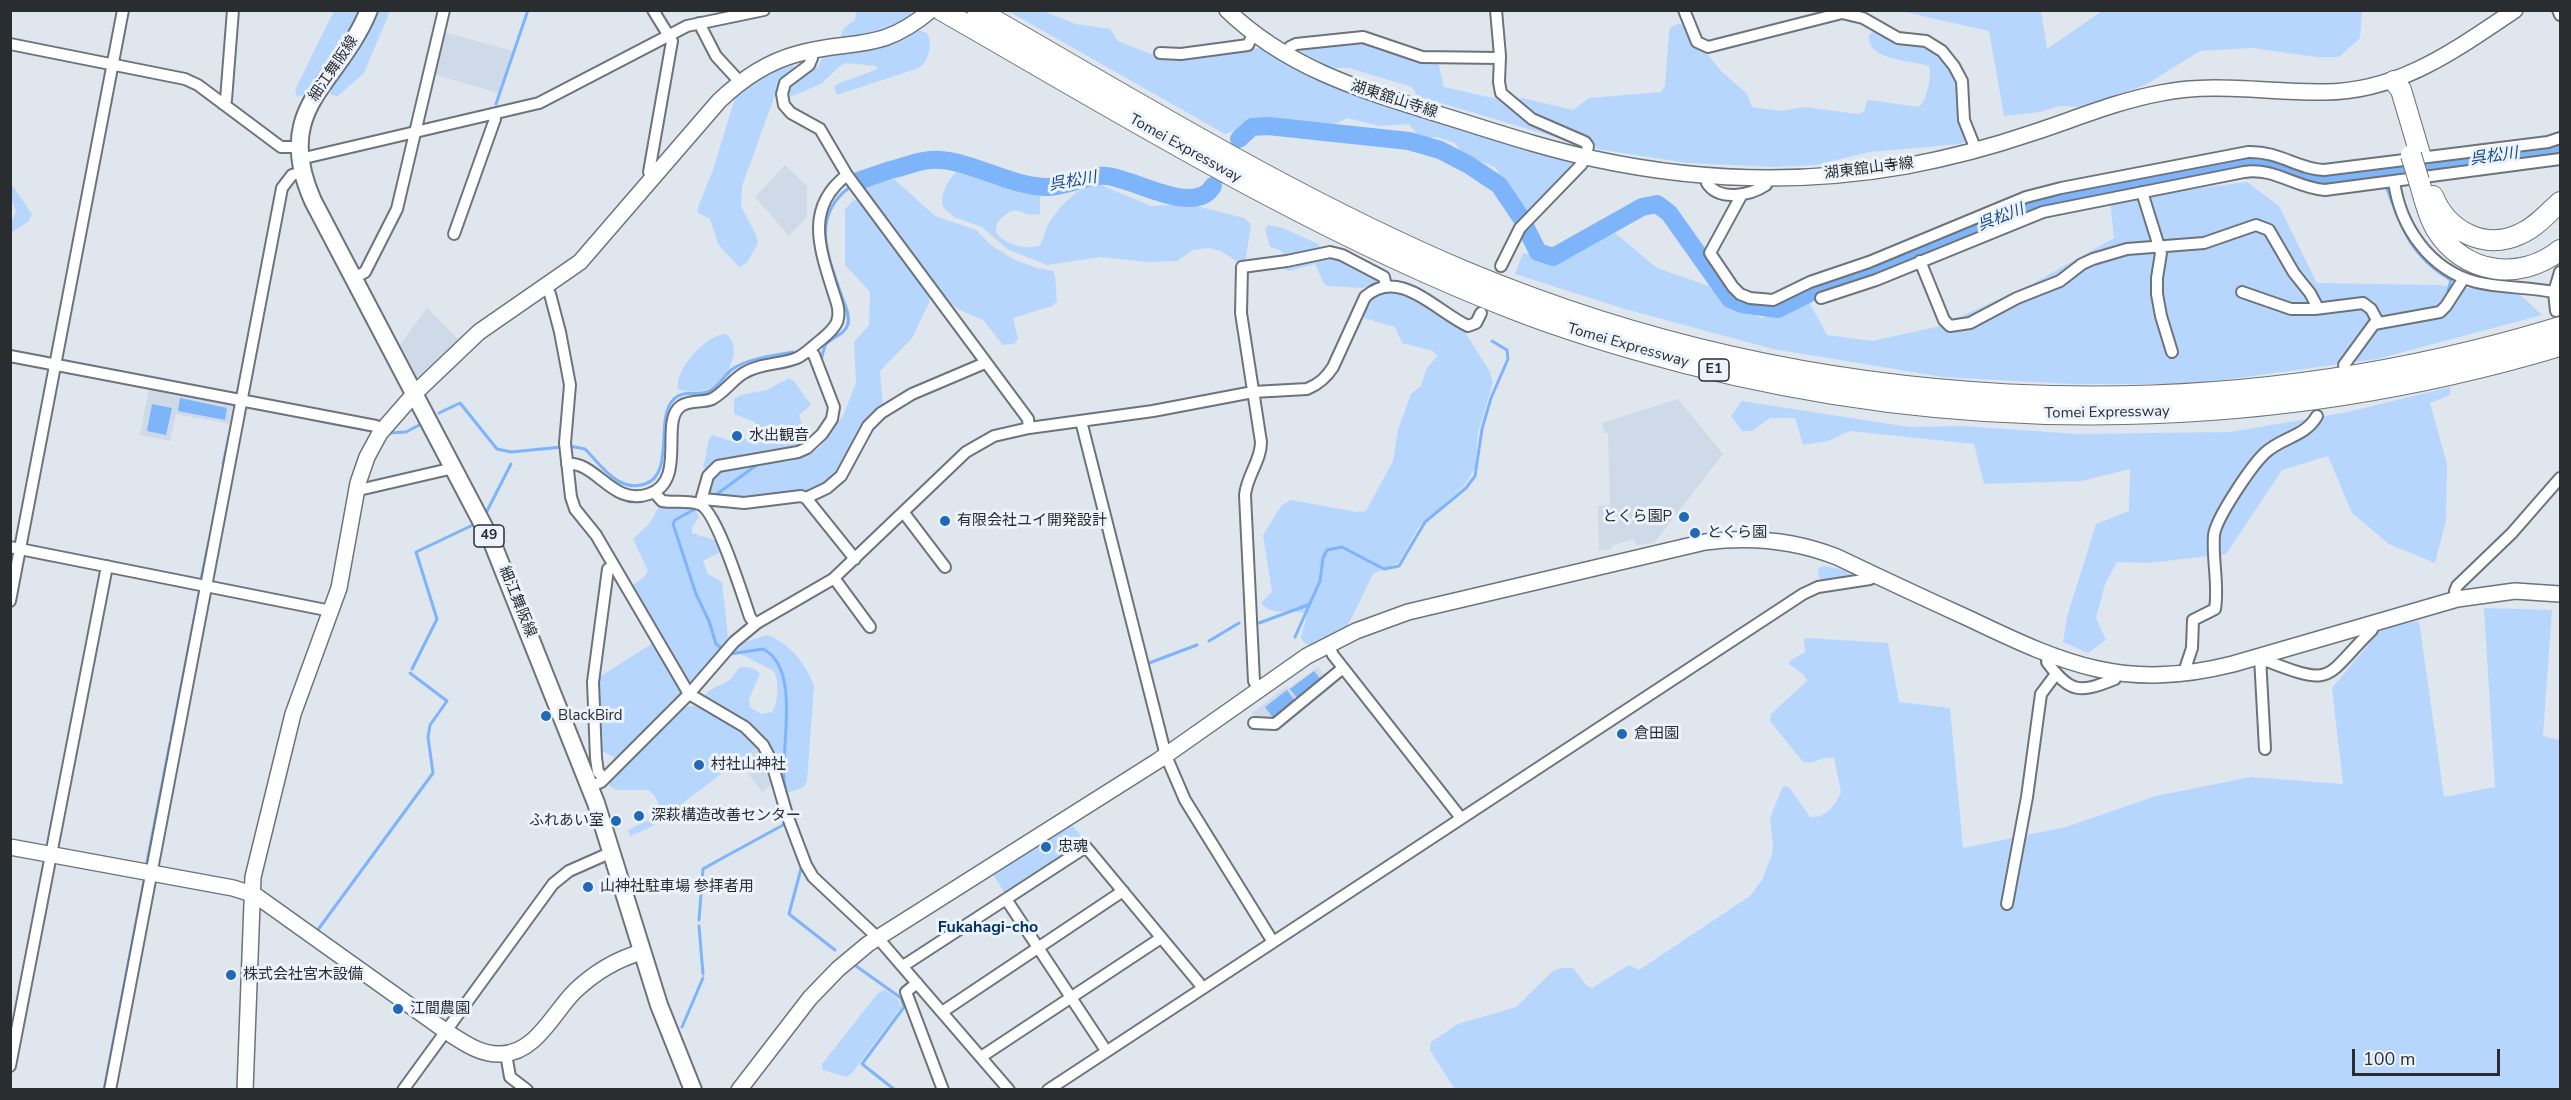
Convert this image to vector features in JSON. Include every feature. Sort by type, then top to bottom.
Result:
[{"type":"highway","name":"Tomei Expressway","points":[[941,10],[1209,163],[1386,255],[1516,311],[1643,352],[1725,373],[1814,391],[1926,407],[2036,414],[2122,414],[2206,411],[2359,393],[2484,367],[2560,346]]},
{"type":"highway","name":"Tomei Expressway","points":[[977,10],[1206,142],[1294,190],[1393,239],[1521,294],[1648,335],[1728,356],[1816,373],[1962,392],[2122,397],[2205,393],[2357,376],[2481,349],[2558,319]]},
{"type":"highway","points":[[2394,81],[2393,93],[2416,154],[2429,214],[2438,231],[2458,253],[2475,264],[2494,270],[2515,270],[2536,265],[2560,250]]},
{"type":"highway","points":[[2423,180],[2438,207],[2451,223],[2467,235],[2485,240],[2503,240],[2521,234],[2560,202]]},
{"type":"main road","name":"細江舞阪線","points":[[369,10],[351,44],[310,102],[303,119],[301,159],[314,201],[492,542],[590,787],[663,1018],[693,1089]]},
{"type":"street","points":[[10,601],[15,548],[56,364],[123,10]]},
{"type":"street","points":[[223,104],[226,100],[233,10]]},
{"type":"street","points":[[354,278],[365,272],[397,209],[444,10]]},
{"type":"street","points":[[653,10],[672,41],[649,172],[654,177]]},
{"type":"street","points":[[10,44],[185,79],[301,159],[539,103],[687,26],[764,10]]},
{"type":"street","points":[[245,1089],[248,1069],[251,894],[255,866],[293,714],[339,588],[357,488],[367,457],[382,431],[414,393],[486,326],[580,262],[719,101],[740,82],[768,65],[810,51],[883,40],[917,22],[930,10]]},
{"type":"street","name":"湖東舘山寺線","points":[[1227,10],[1253,34],[1320,74],[1357,88],[1535,144],[1653,170],[1708,176],[1766,177],[1862,172],[1927,162],[1976,150],[2108,106],[2165,92],[2224,87],[2343,92],[2394,81],[2432,64],[2515,10]]},
{"type":"street","points":[[1496,10],[1500,58],[1499,82],[1502,93],[1532,119],[1587,144],[1586,157],[1520,228],[1501,266]]},
{"type":"street","points":[[1684,10],[1697,42],[1708,47],[1842,13],[1863,18],[1898,38],[1926,41],[1935,45],[1959,73],[1963,89],[1964,120],[1976,150]]},
{"type":"street","points":[[2558,10],[2560,15]]},
{"type":"street","points":[[699,23],[716,56],[740,82]]},
{"type":"street","points":[[1160,53],[1180,54],[1248,45],[1253,34]]},
{"type":"street","points":[[1285,55],[1290,47],[1296,44],[1353,36],[1373,39],[1422,57],[1500,58]]},
{"type":"street","points":[[810,51],[812,58],[809,65],[785,83],[782,99],[791,113],[820,129],[847,175],[1028,419],[1029,428]]},
{"type":"street","points":[[454,234],[495,119],[494,114]]},
{"type":"street","points":[[1741,196],[1710,253],[1736,291],[1745,296],[1767,301],[1777,299],[1810,282],[1869,262],[2050,190],[2248,152],[2272,153],[2313,169],[2329,171],[2548,142],[2560,138]]},
{"type":"street","points":[[110,1089],[282,188],[301,159]]},
{"type":"street","points":[[1821,298],[1865,284],[1998,228],[2054,209],[2142,192],[2256,171],[2274,174],[2308,188],[2394,181],[2560,159]]},
{"type":"street","points":[[2329,171],[2331,187]]},
{"type":"street","points":[[567,464],[580,465],[619,492],[638,496],[654,492],[663,485],[669,475],[674,417],[679,407],[714,398],[750,370],[797,358],[834,327],[838,316],[837,303],[822,256],[818,230],[820,213],[826,195],[847,175]]},
{"type":"street","points":[[1708,176],[1707,183],[1714,191],[1741,196],[1766,185],[1766,177]]},
{"type":"street","points":[[2394,181],[2404,216],[2420,244],[2435,261],[2464,278],[2487,284],[2554,292]]},
{"type":"street","points":[[2142,192],[2160,247],[2157,294],[2172,352]]},
{"type":"street","points":[[1992,212],[1998,228]]},
{"type":"street","points":[[1920,261],[1944,320],[1950,326],[1959,326],[1970,323],[2023,295],[2060,281],[2087,261],[2127,249],[2204,243],[2249,227],[2263,226],[2274,236],[2294,273],[2310,292],[2318,308]]},
{"type":"street","points":[[1324,243],[1332,249],[1332,252]]},
{"type":"street","points":[[1259,689],[1254,681],[1245,495],[1247,483],[1261,448],[1241,313],[1242,267],[1332,252],[1384,277],[1386,286]]},
{"type":"street","points":[[2558,319],[2554,292],[2560,272]]},
{"type":"street","points":[[2344,365],[2360,341],[2378,322],[2440,312],[2464,278]]},
{"type":"street","points":[[590,787],[604,778],[689,694],[724,652],[755,624],[834,578],[974,445],[994,436],[1029,428],[1253,392],[1306,388],[1322,381],[1333,367],[1365,297],[1386,286],[1402,287],[1468,326],[1476,323],[1481,313]]},
{"type":"street","points":[[546,287],[560,332],[570,384],[566,435],[567,464],[575,509],[596,535],[689,694],[745,727],[763,745],[771,760],[786,816],[809,872],[877,937],[1009,1089]]},
{"type":"street","points":[[2242,292],[2285,308],[2318,308],[2363,303],[2371,309],[2378,322]]},
{"type":"street","points":[[755,624],[750,617],[725,546],[701,501],[708,476],[718,466],[798,452],[815,442],[828,426],[834,413],[833,401],[814,356],[809,350]]},
{"type":"street","points":[[10,356],[376,426],[382,431]]},
{"type":"street","points":[[806,498],[827,488],[841,476],[867,426],[881,413],[912,394],[986,363]]},
{"type":"street","points":[[2187,673],[2186,666],[2192,648],[2193,620],[2213,612],[2216,605],[2214,538],[2217,524],[2260,457],[2274,446],[2304,432],[2317,416]]},
{"type":"street","points":[[1082,421],[1166,756],[1185,800],[1273,942]]},
{"type":"street","points":[[357,488],[363,489],[453,465]]},
{"type":"street","points":[[2457,599],[2455,591],[2457,586],[2507,538],[2560,478]]},
{"type":"street","points":[[654,492],[662,501],[744,502],[801,496],[806,498],[855,559]]},
{"type":"street","points":[[904,513],[945,567]]},
{"type":"street","points":[[739,1089],[810,998],[838,969],[877,937],[1166,756],[1259,689],[1328,645],[1373,624],[1425,607],[1705,542],[1756,539],[1789,543],[1822,551],[2049,656],[2079,666],[2116,673],[2145,675],[2187,673],[2261,659],[2457,599],[2515,591],[2560,594]]},
{"type":"street","points":[[15,548],[331,611]]},
{"type":"street","points":[[10,1066],[107,566]]},
{"type":"street","points":[[604,778],[598,772],[596,758],[593,682],[608,569],[614,566]]},
{"type":"street","points":[[1048,1089],[1803,594],[1818,587],[1870,579],[1873,573]]},
{"type":"street","points":[[834,578],[870,627]]},
{"type":"street","points":[[2261,659],[2302,675],[2324,675],[2334,671],[2372,630],[2370,624]]},
{"type":"street","points":[[1328,645],[1343,668],[1461,818]]},
{"type":"street","points":[[2049,656],[2047,662],[2056,674],[2070,686],[2084,690],[2115,680],[2116,673]]},
{"type":"street","points":[[2261,659],[2265,749]]},
{"type":"street","points":[[1254,723],[1275,724],[1343,668]]},
{"type":"street","points":[[2007,904],[2027,797],[2042,694],[2056,674]]},
{"type":"street","points":[[10,847],[251,894],[447,1032],[483,1052],[506,1054],[522,1048],[536,1038],[569,998],[587,981],[624,957],[642,952]]},
{"type":"street","points":[[903,966],[1086,847],[1198,983]]},
{"type":"street","points":[[403,1089],[558,879],[569,871],[612,852]]},
{"type":"street","points":[[942,1012],[1123,891]]},
{"type":"street","points":[[1006,899],[1103,1046]]},
{"type":"street","points":[[981,1057],[1161,938]]},
{"type":"street","points":[[917,983],[906,992],[943,1089]]},
{"type":"street","points":[[506,1054],[510,1077],[527,1089]]},
{"type":"shaded area","points":[[910,10],[912,16],[881,34],[843,39],[841,35],[844,28],[855,20],[856,11]]},
{"type":"shaded area","points":[[334,11],[359,11],[344,40],[303,95],[297,97],[295,90]]},
{"type":"shaded area","points":[[380,11],[390,11],[364,73],[338,96],[331,95],[331,89],[360,50]]},
{"type":"shaded area","points":[[1008,11],[1043,11],[1076,24],[1110,29],[1118,41],[1158,57],[1260,48],[1299,71],[1336,88],[1574,164],[1530,210],[1523,212],[1495,167],[1463,154],[1455,143],[1437,137],[1421,139],[1409,124],[1379,126],[1348,118],[1324,128],[1315,129],[1260,122],[1225,134]]},
{"type":"shaded area","points":[[1900,11],[2041,11],[2047,49],[2102,11],[2362,11],[2360,38],[2339,57],[2316,57],[2252,48],[2200,51],[2147,84],[2087,107],[2059,106],[2040,112],[2004,116],[1989,31]]},
{"type":"shaded area","points":[[1678,24],[1684,25],[1721,71],[1747,94],[1752,107],[1781,111],[1804,107],[1858,114],[1864,112],[1869,100],[1919,107],[1928,88],[1929,66],[1882,55],[1870,44],[1869,35],[1874,31],[1933,48],[1956,75],[1967,140],[1961,144],[1869,152],[1816,165],[1774,167],[1687,163],[1597,149],[1592,141],[1542,120],[1517,101],[1522,98],[1573,110],[1589,98],[1661,92],[1665,86],[1669,32],[1671,27]]},
{"type":"shaded area","points":[[919,30],[927,33],[930,47],[928,56],[919,68],[837,95],[834,87],[837,84],[878,69],[876,66],[846,63],[821,84],[787,98],[789,86],[818,66],[823,56],[885,46]]},
{"type":"shaded area","points":[[443,32],[513,51],[498,93],[433,74]]},
{"type":"shaded area","points":[[1360,42],[1438,62],[1444,87],[1502,100],[1572,142],[1417,96],[1412,87],[1349,68],[1332,68],[1297,50]]},
{"type":"shaded area","points":[[792,63],[794,67],[785,75],[778,87],[742,186],[741,206],[758,243],[747,263],[739,267],[718,244],[710,219],[698,213],[698,207],[713,170],[736,95],[758,78]]},
{"type":"shaded area","points":[[785,165],[807,186],[807,217],[789,236],[755,197]]},
{"type":"shaded area","points":[[959,170],[1035,190],[1040,194],[1040,214],[1033,215],[1015,210],[997,223],[996,233],[1016,245],[1034,247],[1040,245],[1049,223],[1063,205],[1083,188],[1096,183],[1151,206],[1189,204],[1244,218],[1251,224],[1246,258],[1238,262],[1221,251],[1209,248],[1193,250],[1177,261],[1148,262],[1101,257],[1047,265],[1007,249],[982,227],[954,217],[943,207],[942,198],[946,187]]},
{"type":"shaded area","points":[[882,176],[894,179],[935,216],[976,230],[992,246],[1013,259],[1053,271],[1057,301],[1052,306],[1013,318],[1018,339],[1014,344],[1003,345],[983,320],[960,310],[946,300],[864,189],[864,183]]},
{"type":"shaded area","points":[[2247,182],[2279,206],[2317,283],[2437,285],[2518,293],[2542,315],[2377,359],[2194,384],[2072,384],[1943,377],[1773,349],[1625,309],[1515,274],[1523,253],[1559,260],[1615,233],[1657,268],[1712,287],[1761,318],[1808,300],[1827,335],[1872,341],[1940,326],[2032,284],[2114,238],[2110,200]]},
{"type":"shaded area","points":[[11,184],[32,214],[29,221],[11,233],[11,224],[16,211],[11,198]]},
{"type":"shaded area","points":[[859,199],[929,295],[929,303],[912,338],[880,371],[883,407],[872,417],[843,465],[824,486],[806,493],[742,499],[725,500],[710,496],[708,485],[711,478],[723,467],[790,461],[810,454],[820,447],[843,416],[856,383],[854,342],[869,325],[870,292],[845,265],[845,209],[853,201]]},
{"type":"shaded area","points":[[1268,225],[1283,228],[1320,247],[1287,256],[1280,250],[1270,247],[1265,229]]},
{"type":"shaded area","points":[[1335,256],[1378,279],[1378,282],[1363,288],[1328,286],[1324,284],[1315,264],[1289,271],[1285,269],[1287,266]]},
{"type":"shaded area","points":[[1387,290],[1407,295],[1463,329],[1490,372],[1493,382],[1478,433],[1475,468],[1464,486],[1419,526],[1399,562],[1373,574],[1347,627],[1309,645],[1304,643],[1301,637],[1306,618],[1305,613],[1270,610],[1261,603],[1272,592],[1263,535],[1282,505],[1291,500],[1357,512],[1366,511],[1393,461],[1398,430],[1411,394],[1421,386],[1427,368],[1437,356],[1433,351],[1402,343],[1395,327],[1364,318],[1362,314],[1369,300]]},
{"type":"shaded area","points":[[427,308],[460,341],[421,378],[417,377],[400,345]]},
{"type":"shaded area","points":[[726,334],[734,348],[731,364],[721,380],[704,390],[678,389],[681,372],[693,354],[710,340]]},
{"type":"shaded area","points":[[789,378],[794,381],[811,405],[799,415],[806,437],[805,445],[705,471],[703,466],[708,442],[712,435],[738,443],[756,433],[755,422],[734,414],[734,399],[741,395],[767,390]]},
{"type":"shaded area","points":[[2450,387],[2450,395],[2430,403],[2447,464],[2446,520],[2435,563],[2389,544],[2352,513],[2328,456],[2282,470],[2226,554],[2148,563],[2117,562],[2105,584],[2096,618],[2106,640],[2088,653],[2063,642],[2067,617],[2096,524],[2129,511],[2130,469],[2082,481],[1984,484],[1974,444],[1850,431],[1828,441],[1803,445],[1795,418],[1770,418],[1752,431],[1742,431],[1731,416],[1742,401],[1909,427],[1964,426],[2077,434],[2230,432],[2348,412]]},
{"type":"shaded area","points":[[149,388],[233,405],[230,424],[176,414],[170,441],[140,435]]},
{"type":"shaded area","points":[[1678,399],[1723,454],[1654,543],[1636,545],[1634,539],[1611,546],[1611,549],[1599,550],[1598,506],[1610,505],[1608,433],[1605,433],[1602,423]]},
{"type":"shaded area","points":[[660,505],[694,507],[699,517],[692,527],[692,533],[717,541],[722,551],[703,561],[708,574],[722,582],[728,637],[691,681],[687,681],[632,588],[648,571],[633,539],[649,524]]},
{"type":"shaded area","points":[[1824,566],[1850,571],[1853,574],[1850,577],[1822,580],[1819,578],[1818,568]]},
{"type":"shaded area","points":[[2484,608],[2552,610],[2543,736],[2560,740],[2560,1089],[1455,1090],[1430,1050],[1431,1042],[1458,1024],[1516,1007],[1553,971],[1573,968],[1587,986],[1592,988],[1629,965],[1639,970],[1750,896],[1762,880],[1772,855],[1770,818],[1783,786],[1789,787],[1810,817],[1820,816],[1833,806],[1841,792],[1834,758],[1803,762],[1770,721],[1771,714],[1807,681],[1804,675],[1789,664],[1791,660],[1805,652],[1804,640],[1806,638],[1888,643],[1899,702],[1950,708],[1963,848],[2066,827],[2156,796],[2251,777],[2343,784],[2332,688],[2382,628],[2419,621],[2444,797],[2495,787]]},
{"type":"shaded area","points":[[766,635],[775,638],[796,655],[814,686],[807,781],[804,787],[790,792],[784,791],[774,759],[705,699],[705,695],[710,690],[730,680],[739,668],[747,667],[760,674],[749,699],[750,707],[761,714],[772,712],[777,692],[774,671],[733,650],[740,644]]},
{"type":"shaded area","points":[[653,643],[680,690],[680,695],[616,758],[598,749],[596,679]]},
{"type":"shaded area","points":[[1318,667],[1326,679],[1274,722],[1259,721],[1252,713],[1287,686],[1289,688]]},
{"type":"shaded area","points":[[689,706],[717,714],[758,746],[651,827],[631,836],[628,831],[630,829],[659,815],[660,808],[653,794],[648,790],[616,790],[610,786],[609,781],[677,712]]},
{"type":"shaded area","points":[[757,746],[773,783],[762,792],[749,775],[754,770],[744,756]]},
{"type":"shaded area","points":[[1072,825],[1087,843],[1006,895],[993,874]]},
{"type":"shaded area","points":[[885,990],[897,998],[901,1007],[852,1073],[846,1077],[823,1070],[822,1064],[878,993]]},
{"type":"water","points":[[180,398],[227,408],[225,420],[178,411]]},
{"type":"water","points":[[152,404],[172,408],[166,435],[147,431]]},
{"type":"water","points":[[1314,671],[1321,680],[1297,698],[1290,689]]},
{"type":"water","points":[[1287,690],[1296,702],[1274,719],[1265,707]]},
{"type":"waterway","points":[[496,104],[528,10]]},
{"type":"waterway","name":"呉松川","points":[[1239,139],[1252,127],[1268,126],[1409,141],[1440,150],[1469,165],[1499,185],[1522,219]]},
{"type":"waterway","name":"呉松川","points":[[1526,228],[1538,252],[1553,257],[1642,207],[1657,204],[1669,213],[1730,299],[1742,304],[1778,309],[1814,291],[1862,275],[2041,203],[2249,162],[2278,166],[2314,179],[2324,180],[2560,148]]},
{"type":"waterway","name":"呉松川","points":[[894,169],[916,162],[943,160],[1031,185],[1053,187],[1091,177],[1107,176],[1164,194],[1193,198],[1204,195],[1213,186]]},
{"type":"waterway","name":"呉松川","points":[[858,181],[890,170]]},
{"type":"waterway","name":"呉松川","points":[[2383,173],[2384,177]]},
{"type":"waterway","points":[[2386,186],[2402,227],[2416,251],[2437,271],[2451,280],[2448,291]]},
{"type":"waterway","points":[[821,360],[825,345],[844,331],[848,324],[847,310],[828,253],[826,225],[837,199],[850,187]]},
{"type":"waterway","points":[[1295,637],[1320,581],[1323,558],[1327,550],[1342,547],[1384,569],[1399,566],[1425,522],[1466,488],[1475,476],[1482,429],[1491,398],[1508,359],[1507,350],[1492,341]]},
{"type":"waterway","points":[[569,446],[585,449],[618,481],[626,485],[645,484],[654,478],[660,469],[665,420],[673,400],[681,395],[711,390],[731,370],[745,363],[793,352]]},
{"type":"waterway","points":[[831,385],[839,406],[837,419]]},
{"type":"waterway","points":[[439,413],[460,403],[497,449],[511,452],[562,447]]},
{"type":"waterway","points":[[223,464],[236,404]]},
{"type":"waterway","points":[[310,419],[376,432]]},
{"type":"waterway","points":[[389,433],[406,432],[421,424]]},
{"type":"waterway","points":[[813,449],[824,439]]},
{"type":"waterway","points":[[486,513],[511,464]]},
{"type":"waterway","points":[[713,497],[758,464]]},
{"type":"waterway","points":[[210,537],[223,469]]},
{"type":"waterway","points":[[695,509],[675,520],[673,524],[696,594],[709,621],[716,644],[730,654],[763,649],[775,659],[782,673],[787,709],[784,780],[798,829]]},
{"type":"waterway","points":[[412,669],[437,619],[416,552],[475,524]]},
{"type":"waterway","points":[[201,579],[209,541]]},
{"type":"waterway","points":[[24,555],[52,561]]},
{"type":"waterway","points":[[171,738],[200,589]]},
{"type":"waterway","points":[[1259,623],[1308,605]]},
{"type":"waterway","points":[[1209,641],[1239,623]]},
{"type":"waterway","points":[[1149,663],[1197,645]]},
{"type":"waterway","points":[[317,931],[433,773],[428,737],[430,725],[447,701],[410,673]]},
{"type":"waterway","points":[[147,862],[170,743]]},
{"type":"waterway","points":[[730,854],[785,824]]},
{"type":"waterway","points":[[699,920],[703,869],[728,855]]},
{"type":"waterway","points":[[802,865],[789,914],[835,950]]},
{"type":"waterway","points":[[104,1090],[144,881]]},
{"type":"waterway","points":[[699,926],[703,974]]},
{"type":"waterway","points":[[856,966],[901,998],[904,1007],[862,1064],[895,1090]]},
{"type":"waterway","points":[[682,1027],[703,978]]},
{"type":"place","name":"水出観音","points":[[737,436]]},
{"type":"place","name":"とくら園P","points":[[1684,517]]},
{"type":"place","name":"有限会社ユイ開発設計","points":[[945,521]]},
{"type":"place","name":"とくら園","points":[[1695,533]]},
{"type":"place","name":"BlackBird","points":[[546,716]]},
{"type":"place","name":"倉田園","points":[[1622,734]]},
{"type":"place","name":"村社山神社","points":[[699,765]]},
{"type":"place","name":"深萩構造改善センター","points":[[639,816]]},
{"type":"place","name":"ふれあい室","points":[[616,821]]},
{"type":"place","name":"忠魂","points":[[1046,847]]},
{"type":"place","name":"山神社駐車場 参拝者用","points":[[588,887]]},
{"type":"place","name":"株式会社宮木設備","points":[[231,975]]},
{"type":"place","name":"江間農園","points":[[398,1009]]},
{"type":"district","name":"Fukahagi-cho","points":[[988,928]]}]
